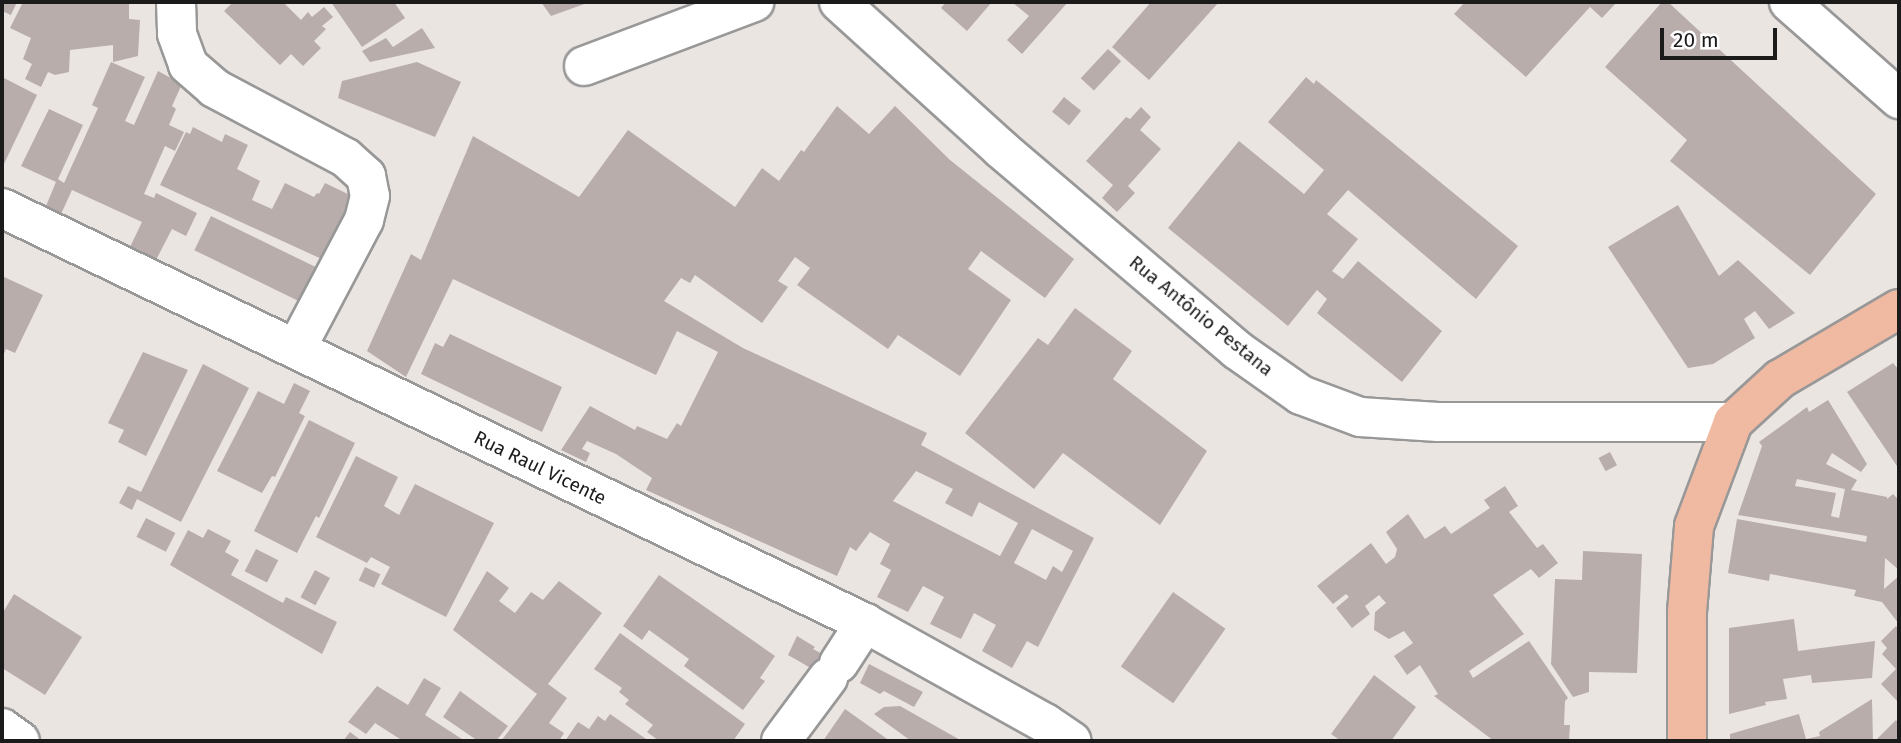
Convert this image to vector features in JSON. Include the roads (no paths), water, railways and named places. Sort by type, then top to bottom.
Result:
[{"type":"main road","points":[[1687,741],[1687,612],[1694,526],[1733,422],[1780,379],[1899,309]]},
{"type":"street","points":[[176,2],[177,34],[188,65],[214,88],[346,158],[366,176],[370,195],[364,220],[296,349]]},
{"type":"street","points":[[584,66],[754,2]]},
{"type":"street","name":"Rua Antônio Pestana","points":[[839,2],[1001,149],[1134,263],[1237,350],[1301,395],[1360,417],[1425,422],[1733,422]]},
{"type":"street","points":[[1789,2],[1899,99]]},
{"type":"street","name":"Rua Raul Vicente","points":[[2,208],[865,623],[1045,723],[1072,741]]},
{"type":"street","points":[[781,741],[865,623]]},
{"type":"street","points":[[2,728],[20,741]]}]
